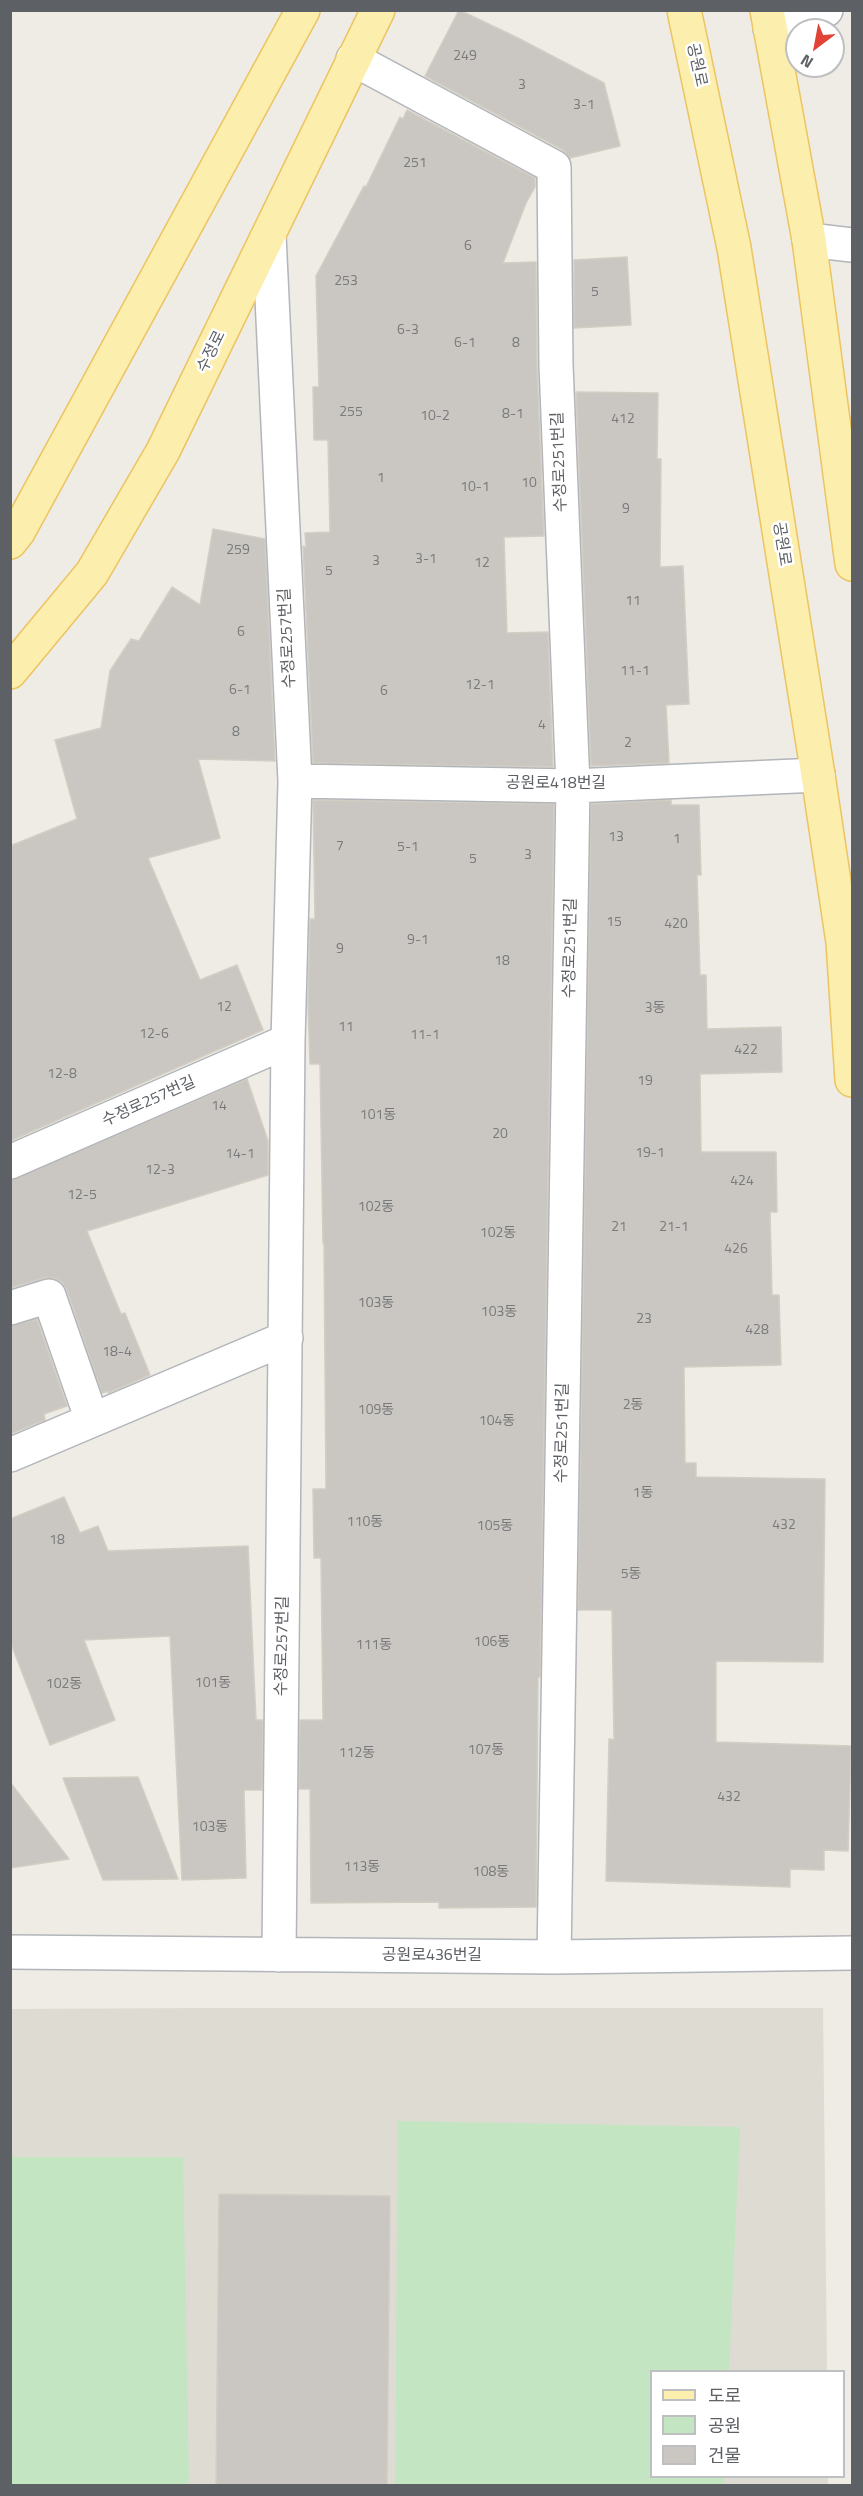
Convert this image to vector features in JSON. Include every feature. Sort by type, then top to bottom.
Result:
[{"type":"main road","points":[[10,542],[18,532],[303,10]]},
{"type":"main road","name":"수정로","points":[[10,672],[98,562],[163,451],[270,235],[352,59],[378,10]]},
{"type":"main road","name":"공원로","points":[[684,10],[734,248],[818,775],[843,942],[852,1080]]},
{"type":"main road","points":[[768,19],[809,240],[852,564]]},
{"type":"street","points":[[768,19],[826,10]]},
{"type":"street","name":"수정로251번길","points":[[352,59],[554,167],[556,364],[573,786],[554,1957]]},
{"type":"street","name":"수정로257번길","points":[[270,235],[295,781],[288,1041],[279,1955]]},
{"type":"street","points":[[809,240],[852,245]]},
{"type":"street","name":"공원로418번길","points":[[295,781],[573,786],[818,775]]},
{"type":"street","name":"수정로257번길","points":[[10,1162],[288,1041]]},
{"type":"street","points":[[10,1308],[49,1296],[92,1419]]},
{"type":"street","points":[[10,1455],[286,1338]]},
{"type":"street","name":"공원로436번길","points":[[10,1952],[554,1957],[852,1953]]},
{"type":"shaded area","points":[[823,2008],[827,2370],[650,2370],[650,2478],[828,2478],[828,2485],[11,2485],[10,2009]]},
{"type":"green space","points":[[398,2121],[740,2127],[729,2370],[650,2370],[650,2478],[724,2478],[724,2485],[395,2485]]},
{"type":"green space","points":[[11,2157],[183,2157],[189,2481],[184,2485],[11,2484]]},
{"type":"building","points":[[459,10],[604,83],[620,146],[570,158],[563,150],[425,76]]},
{"type":"building","points":[[407,110],[535,178],[535,187],[526,203],[503,263],[536,262],[537,366],[544,536],[504,537],[507,633],[548,632],[553,767],[313,763],[303,546],[306,547],[305,533],[330,532],[328,440],[314,440],[313,387],[319,387],[316,276],[364,186],[366,187],[400,117],[403,119]]},
{"type":"building","points":[[627,257],[631,325],[574,328],[574,260]]},
{"type":"building","points":[[576,392],[658,393],[657,459],[661,459],[660,567],[683,566],[689,704],[666,705],[669,763],[591,766]]},
{"type":"building","points":[[213,529],[265,539],[275,761],[198,759],[220,838],[148,858],[200,980],[237,965],[263,1030],[10,1141],[10,846],[77,819],[55,740],[101,728],[110,671],[131,639],[139,641],[172,587],[200,605]]},
{"type":"building","points":[[313,800],[554,804],[536,1907],[439,1908],[439,1902],[311,1903],[310,1789],[299,1789],[300,1720],[323,1720],[321,1558],[314,1558],[313,1489],[326,1489],[320,1064],[310,1064],[308,1003],[310,919],[315,919]]},
{"type":"building","points":[[671,800],[671,805],[699,805],[701,875],[697,875],[700,975],[706,975],[707,1029],[781,1027],[782,1072],[700,1074],[701,1152],[776,1152],[777,1212],[770,1212],[772,1295],[779,1295],[781,1365],[684,1367],[685,1463],[696,1463],[696,1477],[825,1479],[823,1662],[716,1661],[716,1742],[851,1746],[848,1851],[824,1850],[824,1870],[790,1869],[790,1887],[606,1881],[609,1739],[614,1740],[612,1610],[578,1610],[591,804]]},
{"type":"building","points":[[247,1079],[268,1141],[268,1175],[87,1231],[121,1314],[125,1313],[150,1375],[108,1393],[108,1391],[102,1393],[67,1290],[62,1282],[54,1278],[44,1278],[10,1288],[10,1180]]},
{"type":"building","points":[[37,1319],[67,1406],[44,1414],[45,1420],[10,1434],[10,1326]]},
{"type":"building","points":[[64,1497],[80,1533],[98,1526],[108,1551],[248,1546],[256,1720],[263,1720],[262,1790],[244,1790],[246,1878],[182,1880],[170,1636],[84,1640],[115,1720],[50,1745],[10,1641],[10,1519]]},
{"type":"building","points":[[138,1777],[178,1879],[103,1880],[63,1778]]},
{"type":"building","points":[[10,1782],[69,1859],[10,1868]]},
{"type":"building","points":[[219,2194],[390,2196],[387,2486],[216,2486]]}]
